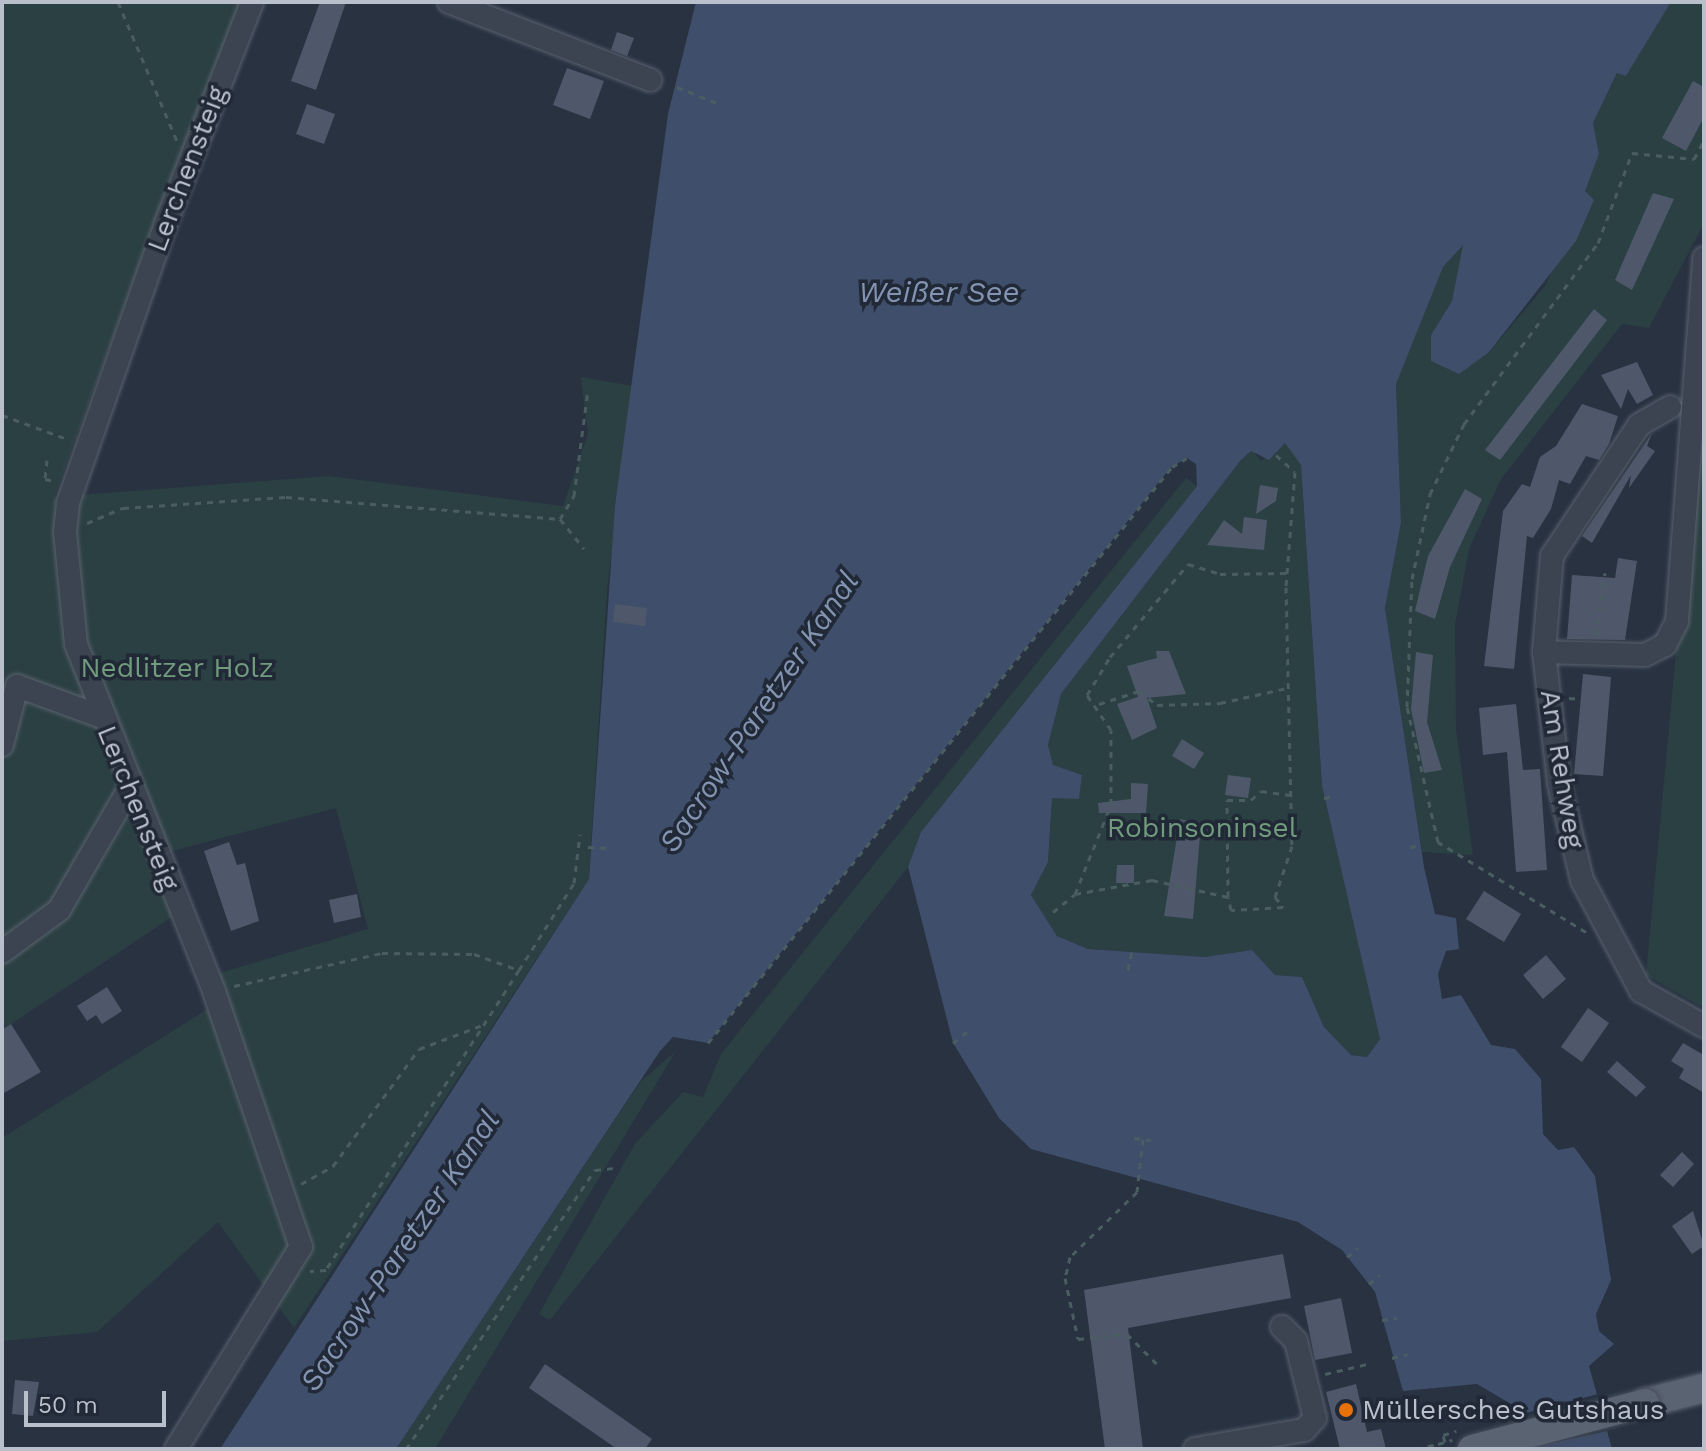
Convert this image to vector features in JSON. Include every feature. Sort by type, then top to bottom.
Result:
[{"type":"main road","points":[[1458,1445],[1704,1388]]},
{"type":"street","name":"Lerchensteig","points":[[176,1449],[292,1272],[301,1247],[288,1192],[214,991],[102,717],[76,644],[65,567],[68,503],[187,166],[252,2]]},
{"type":"street","points":[[449,2],[650,80]]},
{"type":"street","name":"Am Rehweg","points":[[1544,652],[1594,651],[1645,655],[1665,645],[1677,621],[1685,567],[1683,473],[1704,258]]},
{"type":"street","name":"Am Rehweg","points":[[1670,407],[1639,425],[1552,556],[1544,652],[1559,784],[1582,880],[1641,991],[1704,1026]]},
{"type":"street","points":[[2,745],[17,686],[102,717]]},
{"type":"street","points":[[2,952],[59,910],[131,786]]},
{"type":"street","points":[[1195,1449],[1304,1430],[1315,1418],[1296,1341],[1282,1327]]},
{"type":"path","points":[[118,2],[187,166]]},
{"type":"path","points":[[677,87],[719,104]]},
{"type":"path","points":[[1623,956],[1438,842],[1407,707],[1412,579],[1430,494],[1464,424],[1598,243],[1632,153],[1694,159],[1704,140]]},
{"type":"path","points":[[560,519],[574,496],[588,389]]},
{"type":"path","points":[[2,415],[88,446]]},
{"type":"path","points":[[1276,455],[1295,472],[1287,573],[1292,846],[1275,897],[1283,907],[1231,910],[1228,897],[1227,800],[1251,800],[1261,791],[1290,795]]},
{"type":"path","points":[[708,1043],[1162,479],[1187,458]]},
{"type":"path","points":[[91,521],[123,508],[286,497],[560,519],[584,549]]},
{"type":"path","points":[[1287,573],[1220,574],[1188,564],[1110,657],[1087,695],[1090,704],[1139,691],[1157,705],[1220,703],[1287,688]]},
{"type":"path","points":[[1594,651],[1605,573]]},
{"type":"path","points":[[1053,912],[1075,894],[1111,805],[1111,730],[1099,704]]},
{"type":"path","points":[[1324,798],[1334,796]]},
{"type":"path","points":[[292,1272],[326,1270],[574,883],[580,834]]},
{"type":"path","points":[[1410,847],[1421,845]]},
{"type":"path","points":[[588,847],[607,848]]},
{"type":"path","points":[[1075,894],[1152,880],[1228,897]]},
{"type":"path","points":[[1128,970],[1132,951]]},
{"type":"path","points":[[214,991],[382,953],[474,954],[519,970]]},
{"type":"path","points":[[288,1192],[333,1166],[419,1049],[485,1023]]},
{"type":"path","points":[[953,1043],[970,1029]]},
{"type":"path","points":[[1134,1138],[1151,1140]]},
{"type":"path","points":[[1143,1139],[1137,1192],[1070,1257],[1065,1278],[1078,1339],[1127,1334],[1159,1366]]},
{"type":"path","points":[[406,1449],[595,1170],[613,1168]]},
{"type":"path","points":[[1347,1257],[1358,1248]]},
{"type":"path","points":[[1369,1284],[1380,1275]]},
{"type":"path","points":[[1382,1320],[1397,1318]]},
{"type":"path","points":[[1392,1358],[1408,1354]]},
{"type":"path","points":[[1305,1379],[1371,1363]]},
{"type":"path","points":[[1448,1433],[1458,1445]]},
{"type":"path","points":[[1416,1449],[1438,1444]]},
{"type":"green space","name":"Nedlitzer Holz","points":[[2,2],[248,2],[156,219],[54,497],[329,476],[563,506],[588,434],[581,377],[633,386],[607,590],[589,879],[294,1328],[218,1222],[97,1332],[2,1341],[2,1138],[211,1007],[213,975],[368,929],[336,808],[172,851],[181,911],[2,1030]]},
{"type":"green space","points":[[1671,2],[1704,2],[1704,223],[1649,328],[1622,324],[1501,479],[1469,549],[1455,625],[1456,729],[1473,855],[1422,852],[1385,608],[1401,523],[1396,384],[1404,353],[1443,267],[1462,245],[1466,255],[1452,301],[1431,335],[1431,361],[1489,352],[1546,285],[1599,154],[1593,123],[1618,72],[1626,76]]},
{"type":"green space","points":[[1704,365],[1704,1008],[1646,975],[1676,652],[1689,587]]},
{"type":"green space","name":"Robinsoninsel","points":[[1286,443],[1301,465],[1322,786],[1380,1039],[1367,1057],[1351,1055],[1324,1027],[1302,977],[1275,975],[1252,950],[1205,957],[1088,949],[1057,936],[1031,895],[1048,862],[1052,797],[1079,798],[1082,775],[1053,766],[1048,745],[1061,694],[1241,460],[1252,450],[1261,461]]},
{"type":"green space","points":[[1186,478],[1197,486],[921,832],[908,867],[550,1320],[539,1314],[635,1144],[683,1092],[703,1097],[721,1054]]},
{"type":"green space","points":[[676,1051],[435,1449],[396,1449],[640,1082]]},
{"type":"water","name":"Weißer See","points":[[696,2],[1671,2],[1626,76],[1617,73],[1593,123],[1599,154],[1585,191],[1594,200],[1576,241],[1489,352],[1459,374],[1431,361],[1431,335],[1452,301],[1463,245],[1443,267],[1396,384],[1401,523],[1385,608],[1424,867],[1435,914],[1456,918],[1459,949],[1446,951],[1438,974],[1442,999],[1461,995],[1491,1045],[1515,1049],[1541,1079],[1543,1134],[1558,1150],[1574,1147],[1595,1176],[1611,1280],[1596,1314],[1599,1331],[1614,1344],[1589,1366],[1612,1449],[1527,1449],[1516,1407],[1477,1384],[1403,1391],[1375,1292],[1342,1250],[1298,1222],[1031,1149],[999,1118],[953,1043],[908,867],[921,832],[1197,486],[1196,464],[1187,458],[1171,467],[708,1043],[673,1037],[660,1051],[396,1449],[220,1449],[589,879],[615,506],[668,114]],"holes":[[[1285,443],[1301,465],[1322,786],[1380,1039],[1367,1057],[1351,1055],[1324,1027],[1302,977],[1275,975],[1252,950],[1205,957],[1088,949],[1057,936],[1031,895],[1048,862],[1052,798],[1079,799],[1082,775],[1053,765],[1048,745],[1061,694],[1241,460],[1251,451],[1269,460]]]},
{"type":"pier","points":[[1602,1393],[1612,1430],[1523,1449],[1515,1416]]},
{"type":"building","points":[[320,2],[346,2],[316,90],[291,81]]},
{"type":"building","points":[[617,32],[634,38],[627,56],[611,50]]},
{"type":"building","points":[[567,68],[604,81],[590,119],[553,105]]},
{"type":"building","points":[[1693,81],[1704,87],[1704,117],[1686,151],[1662,138]]},
{"type":"building","points":[[307,104],[335,114],[324,144],[296,134]]},
{"type":"building","points":[[1653,193],[1674,199],[1632,290],[1615,280]]},
{"type":"building","points":[[1594,309],[1607,320],[1500,460],[1485,450]]},
{"type":"building","points":[[1637,362],[1653,395],[1637,404],[1628,389],[1621,409],[1601,375]]},
{"type":"building","points":[[1582,404],[1618,416],[1609,444],[1599,460],[1586,456],[1570,484],[1559,480],[1551,509],[1533,538],[1527,536],[1514,669],[1484,666],[1503,511],[1522,484],[1530,487],[1540,457],[1556,446]]},
{"type":"building","points":[[1652,433],[1647,446],[1655,451],[1629,488],[1631,475],[1592,543],[1582,536]]},
{"type":"building","points":[[1260,485],[1278,488],[1276,501],[1256,514]]},
{"type":"building","points":[[1465,489],[1482,499],[1450,567],[1435,619],[1415,611],[1428,556]]},
{"type":"building","points":[[1244,517],[1267,520],[1264,550],[1207,545],[1224,520],[1242,534]]},
{"type":"building","points":[[1618,558],[1637,561],[1625,640],[1567,639],[1572,575],[1615,578]]},
{"type":"building","points":[[615,604],[647,608],[645,626],[613,622]]},
{"type":"building","points":[[1156,651],[1169,651],[1186,694],[1147,698],[1157,728],[1132,740],[1117,704],[1138,697],[1127,666],[1157,658]]},
{"type":"building","points":[[1416,652],[1433,655],[1427,722],[1442,770],[1424,773],[1411,709]]},
{"type":"building","points":[[1583,674],[1611,677],[1603,776],[1574,774]]},
{"type":"building","points":[[1516,704],[1523,770],[1540,769],[1547,870],[1516,872],[1507,752],[1483,755],[1479,708]]},
{"type":"building","points":[[1182,739],[1204,753],[1194,769],[1172,756]]},
{"type":"building","points":[[1228,775],[1251,778],[1248,798],[1225,795]]},
{"type":"building","points":[[1131,783],[1148,784],[1146,813],[1099,813],[1098,803],[1131,799]]},
{"type":"building","points":[[1180,819],[1201,823],[1193,919],[1164,916]]},
{"type":"building","points":[[229,842],[237,865],[245,863],[259,921],[231,931],[204,851]]},
{"type":"building","points":[[1117,865],[1134,865],[1134,883],[1116,883]]},
{"type":"building","points":[[1484,891],[1521,914],[1504,942],[1466,919]]},
{"type":"building","points":[[357,894],[361,917],[334,923],[329,900]]},
{"type":"building","points":[[1546,955],[1566,979],[1543,999],[1523,975]]},
{"type":"building","points":[[107,987],[122,1011],[102,1024],[96,1015],[87,1021],[77,1006]]},
{"type":"building","points":[[1588,1008],[1609,1023],[1582,1062],[1561,1047]]},
{"type":"building","points":[[11,1024],[41,1072],[2,1094],[2,1030]]},
{"type":"building","points":[[1683,1043],[1704,1055],[1704,1093],[1679,1078],[1684,1069],[1671,1061]]},
{"type":"building","points":[[1617,1061],[1646,1087],[1636,1097],[1607,1072]]},
{"type":"building","points":[[1682,1152],[1694,1164],[1673,1187],[1660,1175]]},
{"type":"building","points":[[1693,1211],[1704,1246],[1692,1254],[1672,1226]]},
{"type":"building","points":[[1283,1254],[1291,1298],[1128,1328],[1143,1449],[1105,1449],[1084,1290]]},
{"type":"building","points":[[1341,1298],[1352,1353],[1315,1360],[1304,1306]]},
{"type":"building","points":[[545,1364],[652,1439],[645,1449],[617,1449],[529,1388]]},
{"type":"building","points":[[15,1380],[39,1382],[33,1416],[12,1414]]},
{"type":"building","name":"Müllersches Gutshaus","points":[[1356,1384],[1367,1432],[1381,1429],[1386,1449],[1340,1449],[1326,1392]]},
{"type":"place","name":"Müllersches Gutshaus","points":[[1346,1410]]},
{"type":"water label","name":"Sacrow-Paretzer Kanal","points":[[759,712]]},
{"type":"water label","name":"Sacrow-Paretzer Kanal","points":[[400,1251]]}]
